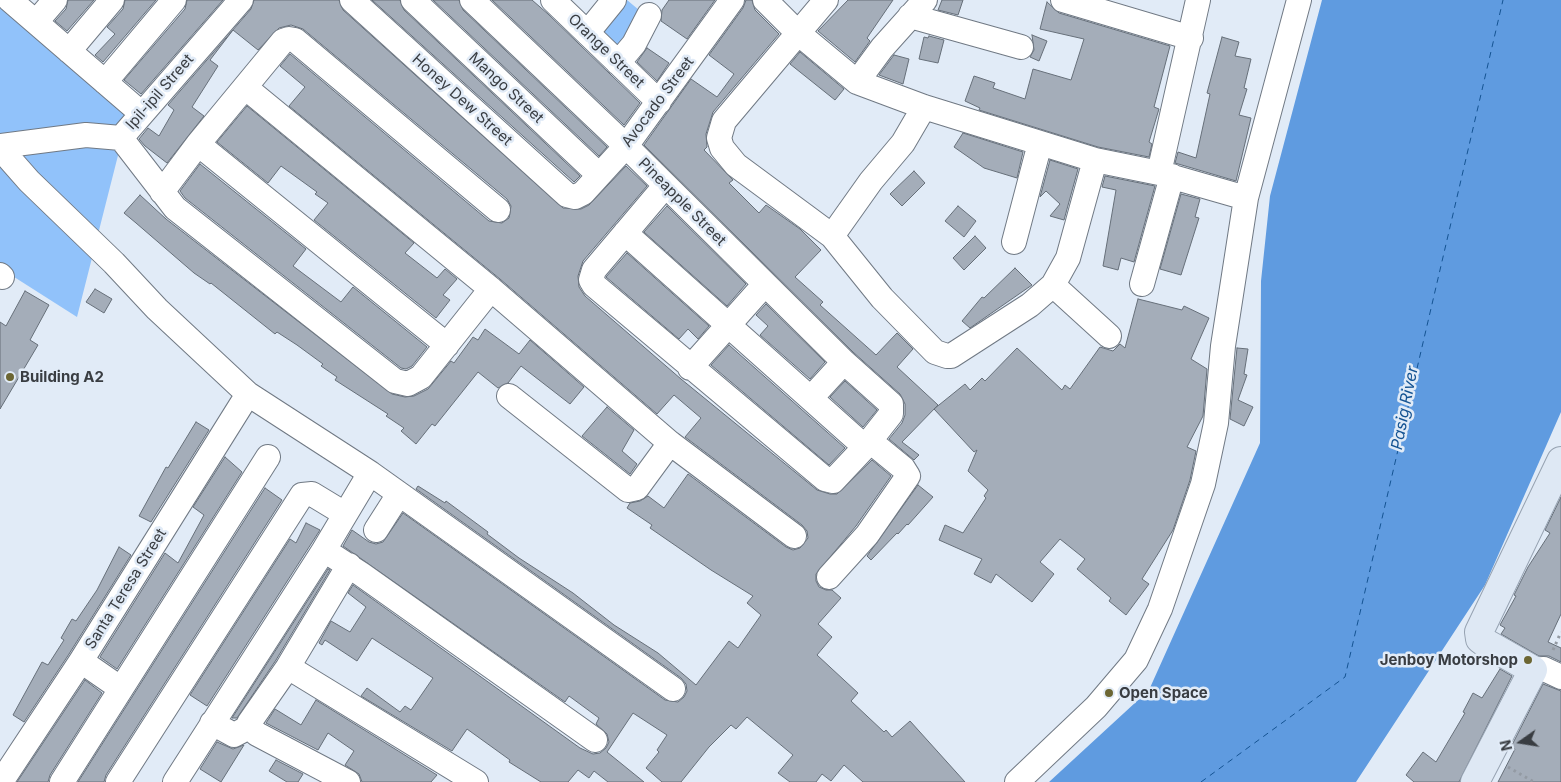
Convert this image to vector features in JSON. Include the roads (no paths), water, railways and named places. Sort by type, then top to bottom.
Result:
[{"type":"main road","points":[[1475,782],[1533,670],[1484,642],[1480,639],[1479,632],[1561,461]]},
{"type":"street","points":[[10,0],[141,113]]},
{"type":"street","points":[[36,22],[55,0]]},
{"type":"street","points":[[69,51],[112,0]]},
{"type":"street","points":[[105,82],[174,0]]},
{"type":"street","name":"Ipil-ipil Street","points":[[0,147],[86,135],[121,138],[241,0]]},
{"type":"street","name":"Honey Dew Street","points":[[352,0],[567,195],[575,197]]},
{"type":"street","name":"Mango Street","points":[[413,0],[599,175]]},
{"type":"street","name":"Pineapple Street","points":[[472,0],[626,146],[844,362],[891,404],[891,414],[868,444]]},
{"type":"street","name":"Orange Street","points":[[553,0],[659,102]]},
{"type":"street","points":[[588,32],[614,0]]},
{"type":"street","name":"Avocado Street","points":[[575,197],[583,193],[626,146],[732,0]]},
{"type":"street","points":[[765,0],[798,33],[857,82],[924,107],[1095,160],[1165,174],[1246,198]]},
{"type":"street","points":[[826,0],[724,122],[720,138],[722,148],[736,165],[832,236],[882,298],[935,352],[952,356],[1030,305],[1053,285],[1068,258],[1095,160]]},
{"type":"street","points":[[1063,0],[1191,38]]},
{"type":"street","points":[[1142,284],[1198,0]]},
{"type":"street","points":[[1017,782],[1096,707],[1136,660],[1160,609],[1203,484],[1216,424],[1223,346],[1246,198],[1299,0]]},
{"type":"street","points":[[857,82],[918,8],[1021,47]]},
{"type":"street","points":[[618,63],[634,44],[649,15]]},
{"type":"street","points":[[162,192],[198,144],[283,41],[289,39],[295,40],[498,210]]},
{"type":"street","points":[[246,88],[491,289],[670,443],[794,536]]},
{"type":"street","points":[[832,236],[871,181],[903,143],[924,107]]},
{"type":"street","points":[[121,138],[175,208],[395,381],[408,384],[421,377],[491,289]]},
{"type":"street","points":[[29,181],[37,141]]},
{"type":"street","points":[[1014,242],[1040,143]]},
{"type":"street","points":[[198,144],[446,345]]},
{"type":"street","points":[[0,147],[29,181],[114,263],[157,309],[248,394],[370,473],[673,689]]},
{"type":"street","points":[[665,186],[594,270],[591,280],[594,285],[690,368],[828,481],[839,477],[868,444]]},
{"type":"street","points":[[625,232],[811,398],[868,444],[906,470],[908,476],[867,535],[829,577]]},
{"type":"street","points":[[690,368],[765,284]]},
{"type":"street","points":[[1053,285],[1109,336]]},
{"type":"street","points":[[811,398],[844,362]]},
{"type":"street","name":"Santa Teresa Street","points":[[1,782],[81,661],[248,394]]},
{"type":"street","points":[[509,396],[628,490],[637,488],[670,443]]},
{"type":"street","points":[[62,782],[268,457]]},
{"type":"street","points":[[175,782],[324,550],[370,473]]},
{"type":"street","points":[[118,782],[302,495],[312,494],[345,514]]},
{"type":"street","points":[[376,530],[399,494]]},
{"type":"street","points":[[324,550],[596,740]]},
{"type":"street","points":[[250,727],[251,719],[288,668],[349,566]]},
{"type":"street","points":[[81,661],[120,688]]},
{"type":"street","points":[[288,668],[476,782]]},
{"type":"street","points":[[1533,670],[1544,669],[1561,677]]},
{"type":"street","points":[[212,723],[234,735],[250,727]]},
{"type":"street","points":[[250,727],[257,734],[348,782]]},
{"type":"water","name":"Pasig River","points":[[1322,0],[1561,0],[1561,412],[1485,585],[1356,782],[1049,782],[1149,690],[1260,443],[1261,281],[1270,196]]},
{"type":"place","name":"Building A2","points":[[10,377]]},
{"type":"place","name":"Jenboy Motorshop","points":[[1528,660]]},
{"type":"place","name":"Open Space","points":[[1109,693]]}]
